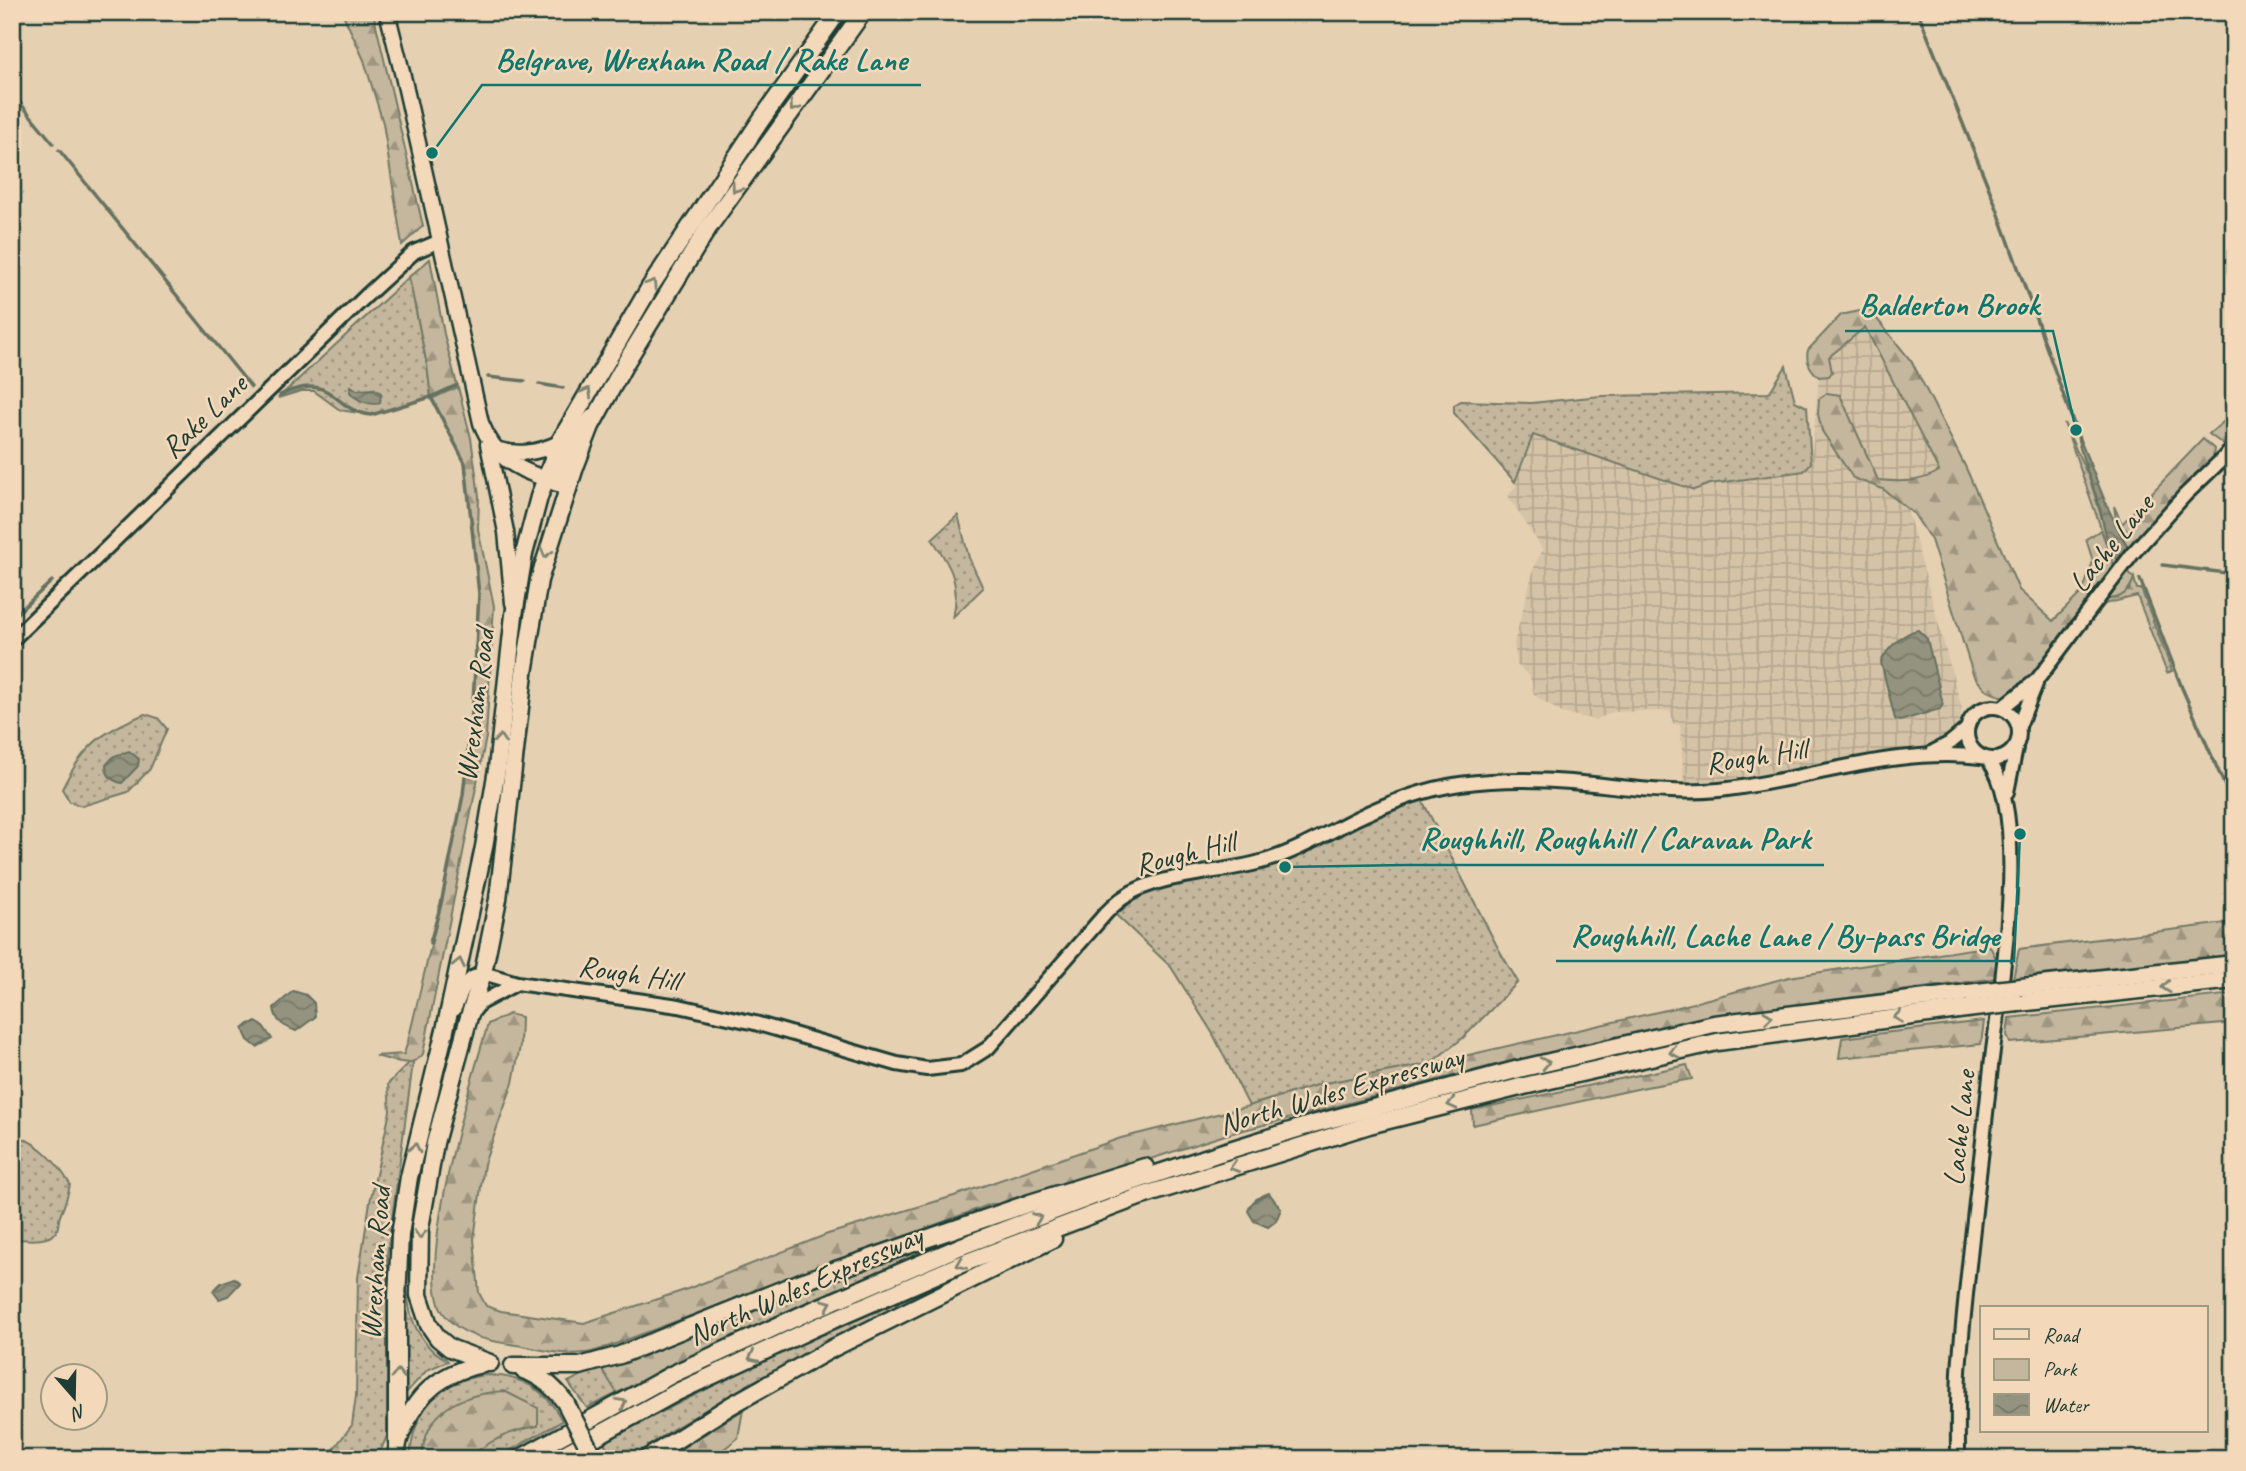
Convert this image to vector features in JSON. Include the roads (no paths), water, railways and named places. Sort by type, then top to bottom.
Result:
[{"type":"highway","points":[[556,483],[559,443],[603,364],[695,215],[838,12]]},
{"type":"highway","points":[[556,483],[708,228],[863,12]]},
{"type":"highway","name":"Wrexham Road","points":[[395,1453],[400,1235],[409,1177],[445,1030],[484,847],[497,769],[514,615],[524,554],[556,483]]},
{"type":"highway","name":"Wrexham Road","points":[[490,1363],[458,1352],[438,1338],[429,1325],[419,1295],[420,1228],[435,1143],[483,973],[498,899],[530,625],[556,483]]},
{"type":"highway","name":"North Wales Expressway","points":[[555,1459],[677,1392],[947,1270],[1139,1197],[1369,1125],[1717,1042],[1967,1001],[2021,987],[2234,964]]},
{"type":"highway","name":"North Wales Expressway","points":[[519,1459],[673,1374],[959,1247],[1120,1186],[1313,1124],[1519,1069],[1714,1024],[1967,1001],[2018,1003],[2234,980]]},
{"type":"highway","points":[[395,1453],[410,1412],[420,1398],[433,1384],[469,1367],[490,1363],[513,1366],[580,1366],[620,1355],[801,1282],[1030,1203],[1180,1156],[1313,1124]]},
{"type":"highway","points":[[646,1459],[730,1406],[833,1348],[1054,1238],[1186,1182]]},
{"type":"highway","points":[[513,1366],[542,1379],[555,1390],[565,1402],[594,1457]]},
{"type":"main road","points":[[387,12],[404,76],[475,406],[490,444],[506,532],[514,615]]},
{"type":"main road","points":[[490,444],[519,454],[531,453],[559,443]]},
{"type":"main road","points":[[490,444],[511,465],[556,483]]},
{"type":"street","name":"Rake Lane","points":[[12,640],[366,296],[414,252],[440,241]]},
{"type":"street","name":"Lache Lane","points":[[2002,708],[2037,680],[2133,553],[2185,495],[2234,448]]},
{"type":"street","name":"Lache Lane","points":[[2018,726],[2037,680]]},
{"type":"street","points":[[1992,706],[2002,708],[2015,718],[2018,743],[2006,756],[1984,758],[1969,745],[1966,729],[1978,711],[1992,706]]},
{"type":"street","name":"Rough Hill","points":[[483,973],[517,983],[679,1006],[755,1023],[897,1064],[927,1069],[961,1065],[988,1048],[1106,913],[1127,894],[1154,883],[1263,862],[1375,810],[1418,794],[1497,780],[1542,780],[1698,792],[1776,782],[1930,753],[1950,743],[1966,729]]},
{"type":"street","name":"Lache Lane","points":[[1958,1459],[1960,1360],[2010,893],[2006,803],[2008,778],[2018,743]]},
{"type":"street","name":"Rough Hill","points":[[1930,753],[1984,758]]},
{"type":"street","name":"Lache Lane","points":[[1984,758],[1996,769],[2006,803]]},
{"type":"street","points":[[445,1030],[465,985],[483,973]]},
{"type":"street","points":[[469,1017],[480,1003],[517,983]]},
{"type":"water","points":[[351,386],[357,390],[374,389],[381,393],[380,403],[372,404],[359,400],[350,392]]},
{"type":"water","points":[[2076,430],[2129,551],[2120,562],[2104,528]]},
{"type":"water","points":[[1918,630],[1927,639],[1943,704],[1940,709],[1900,721],[1895,719],[1881,662],[1896,642]]},
{"type":"water","points":[[129,751],[139,759],[138,766],[122,783],[115,781],[108,775],[106,765],[114,756]]},
{"type":"water","points":[[293,991],[306,995],[314,1003],[315,1017],[296,1031],[281,1023],[274,1008]]},
{"type":"water","points":[[256,1022],[263,1026],[272,1039],[257,1047],[248,1040],[243,1029]]},
{"type":"water","points":[[1269,1193],[1281,1209],[1276,1221],[1268,1227],[1254,1221],[1248,1211],[1256,1199]]},
{"type":"water","points":[[234,1278],[240,1283],[228,1296],[219,1299],[213,1291],[221,1283]]},
{"type":"waterway","points":[[1918,12],[1996,206],[2077,433]]},
{"type":"waterway","points":[[12,93],[53,143]]},
{"type":"waterway","points":[[59,150],[251,387]]},
{"type":"waterway","points":[[488,377],[525,381]]},
{"type":"waterway","points":[[539,384],[563,388]]},
{"type":"waterway","points":[[280,395],[298,388],[322,389],[358,412],[371,415],[431,397],[457,385]]},
{"type":"waterway","points":[[430,943],[441,904],[463,795],[473,703],[479,594],[465,463],[431,397]]},
{"type":"waterway","points":[[2163,565],[2234,574]]},
{"type":"waterway","points":[[2140,579],[2182,688],[2232,802],[2234,826]]},
{"type":"waterway","points":[[12,618],[52,581]]},
{"type":"place","name":"Belgrave, Wrexham Road / Rake Lane","points":[[432,153]]},
{"type":"place","name":"Balderton Brook","points":[[2076,430]]},
{"type":"place","name":"Roughhill, Lache Lane / By-pass Bridge","points":[[2020,834]]},
{"type":"place","name":"Roughhill, Roughhill / Caravan Park","points":[[1285,867]]}]
